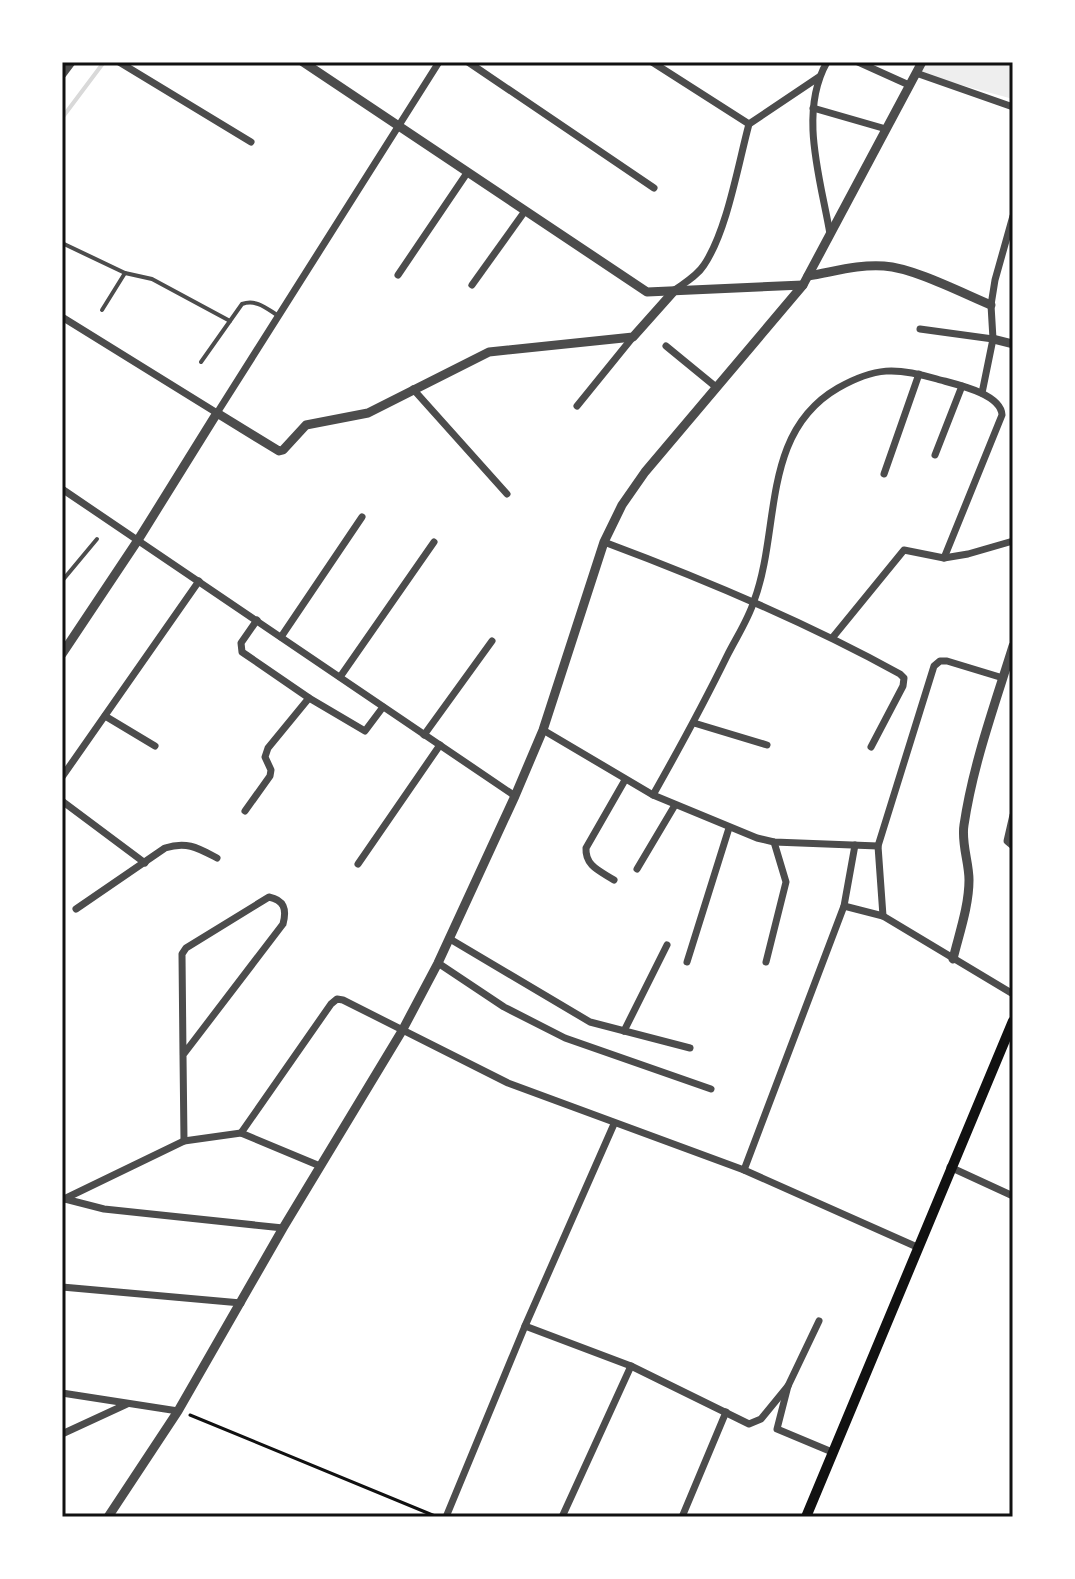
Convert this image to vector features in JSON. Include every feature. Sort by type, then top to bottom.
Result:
[{"type":"main road","points":[[807,1517],[1013,1021]]},
{"type":"street","points":[[62,74],[71,62]]},
{"type":"street","points":[[119,62],[251,142]]},
{"type":"street","points":[[303,62],[647,292],[657,294],[806,280],[868,266],[886,266],[902,269],[991,305]]},
{"type":"street","points":[[62,654],[67,637],[138,540],[439,62]]},
{"type":"street","points":[[468,62],[654,188]]},
{"type":"street","points":[[652,62],[749,124]]},
{"type":"street","points":[[827,62],[819,77],[813,108],[814,140],[830,234]]},
{"type":"street","points":[[858,62],[909,85]]},
{"type":"street","points":[[108,1517],[178,1411],[283,1228],[402,1031],[438,963],[543,730],[604,542],[622,505],[645,472],[806,280],[922,62]]},
{"type":"street","points":[[916,73],[1013,107]]},
{"type":"street","points":[[577,406],[674,291],[705,264],[721,227],[749,124],[819,77]]},
{"type":"street","points":[[813,108],[886,129]]},
{"type":"street","points":[[398,275],[467,173]]},
{"type":"street","points":[[472,285],[525,211]]},
{"type":"street","points":[[982,393],[993,339],[991,305],[1001,253],[1013,216]]},
{"type":"street","points":[[62,317],[279,451],[306,425],[368,413],[489,352],[633,337]]},
{"type":"street","points":[[920,329],[1013,344]]},
{"type":"street","points":[[666,346],[716,387]]},
{"type":"street","points":[[653,795],[694,723],[755,600],[778,474],[800,422],[828,394],[869,373],[895,370],[962,386],[982,393],[998,404],[1002,415],[944,558]]},
{"type":"street","points":[[884,474],[919,374]]},
{"type":"street","points":[[935,455],[962,386]]},
{"type":"street","points":[[413,389],[507,494]]},
{"type":"street","points":[[62,489],[515,796]]},
{"type":"street","points":[[281,637],[362,517]]},
{"type":"street","points":[[833,637],[897,554],[904,550],[944,558],[1013,541]]},
{"type":"street","points":[[340,677],[434,542]]},
{"type":"street","points":[[604,542],[755,600],[833,637],[904,678],[903,686],[871,747]]},
{"type":"street","points":[[62,777],[199,581]]},
{"type":"street","points":[[257,620],[241,643],[242,652],[309,698],[365,731],[383,707]]},
{"type":"street","points":[[424,735],[492,641]]},
{"type":"street","points":[[953,959],[969,879],[964,825],[980,754],[1013,646]]},
{"type":"street","points":[[883,916],[878,846],[934,666],[940,661],[947,661],[1003,678]]},
{"type":"street","points":[[245,811],[270,776],[271,770],[265,757],[268,748],[309,698]]},
{"type":"street","points":[[105,716],[155,746]]},
{"type":"street","points":[[694,723],[767,745]]},
{"type":"street","points":[[543,730],[653,795],[729,828],[774,842],[878,846]]},
{"type":"street","points":[[358,864],[440,745]]},
{"type":"street","points":[[614,880],[590,865],[586,848],[625,780]]},
{"type":"street","points":[[62,801],[145,863]]},
{"type":"street","points":[[637,869],[675,805]]},
{"type":"street","points":[[1013,815],[1007,841],[1013,846]]},
{"type":"street","points":[[687,962],[729,828]]},
{"type":"street","points":[[766,962],[786,882],[774,842]]},
{"type":"street","points":[[76,909],[165,848],[180,843],[191,844],[217,858]]},
{"type":"street","points":[[744,1170],[844,906],[855,845]]},
{"type":"street","points":[[183,1055],[283,924],[286,913],[277,899],[269,897],[186,948],[182,954],[183,1055],[184,1141]]},
{"type":"street","points":[[844,906],[883,916],[1013,994]]},
{"type":"street","points":[[450,939],[578,1016],[690,1048]]},
{"type":"street","points":[[624,1031],[667,945]]},
{"type":"street","points":[[438,963],[504,1007],[565,1038],[711,1089]]},
{"type":"street","points":[[241,1133],[331,1004],[337,999],[343,1000],[508,1083],[744,1170],[917,1247]]},
{"type":"street","points":[[446,1517],[525,1326],[614,1124]]},
{"type":"street","points":[[64,1199],[184,1141],[241,1133],[320,1166]]},
{"type":"street","points":[[950,1167],[1013,1196]]},
{"type":"street","points":[[64,1199],[104,1209],[283,1228]]},
{"type":"street","points":[[62,1287],[241,1303]]},
{"type":"street","points":[[819,1321],[788,1386],[777,1429],[832,1452]]},
{"type":"street","points":[[525,1326],[631,1366],[726,1412],[741,1423],[755,1423],[761,1419],[788,1386]]},
{"type":"street","points":[[562,1517],[631,1366]]},
{"type":"street","points":[[62,1393],[178,1411]]},
{"type":"street","points":[[62,1435],[129,1403]]},
{"type":"street","points":[[682,1517],[726,1412]]},
{"type":"lane","points":[[62,243],[125,273],[152,279],[230,321]]},
{"type":"lane","points":[[102,310],[125,273]]},
{"type":"lane","points":[[201,362],[242,304],[250,301],[279,315]]},
{"type":"lane","points":[[62,581],[97,539]]},
{"type":"path","points":[[178,1411],[438,1517]]},
{"type":"shaded area","points":[[923,62],[1013,62],[1013,99],[917,73]]},
{"type":"waterway","points":[[62,118],[104,62]]}]
